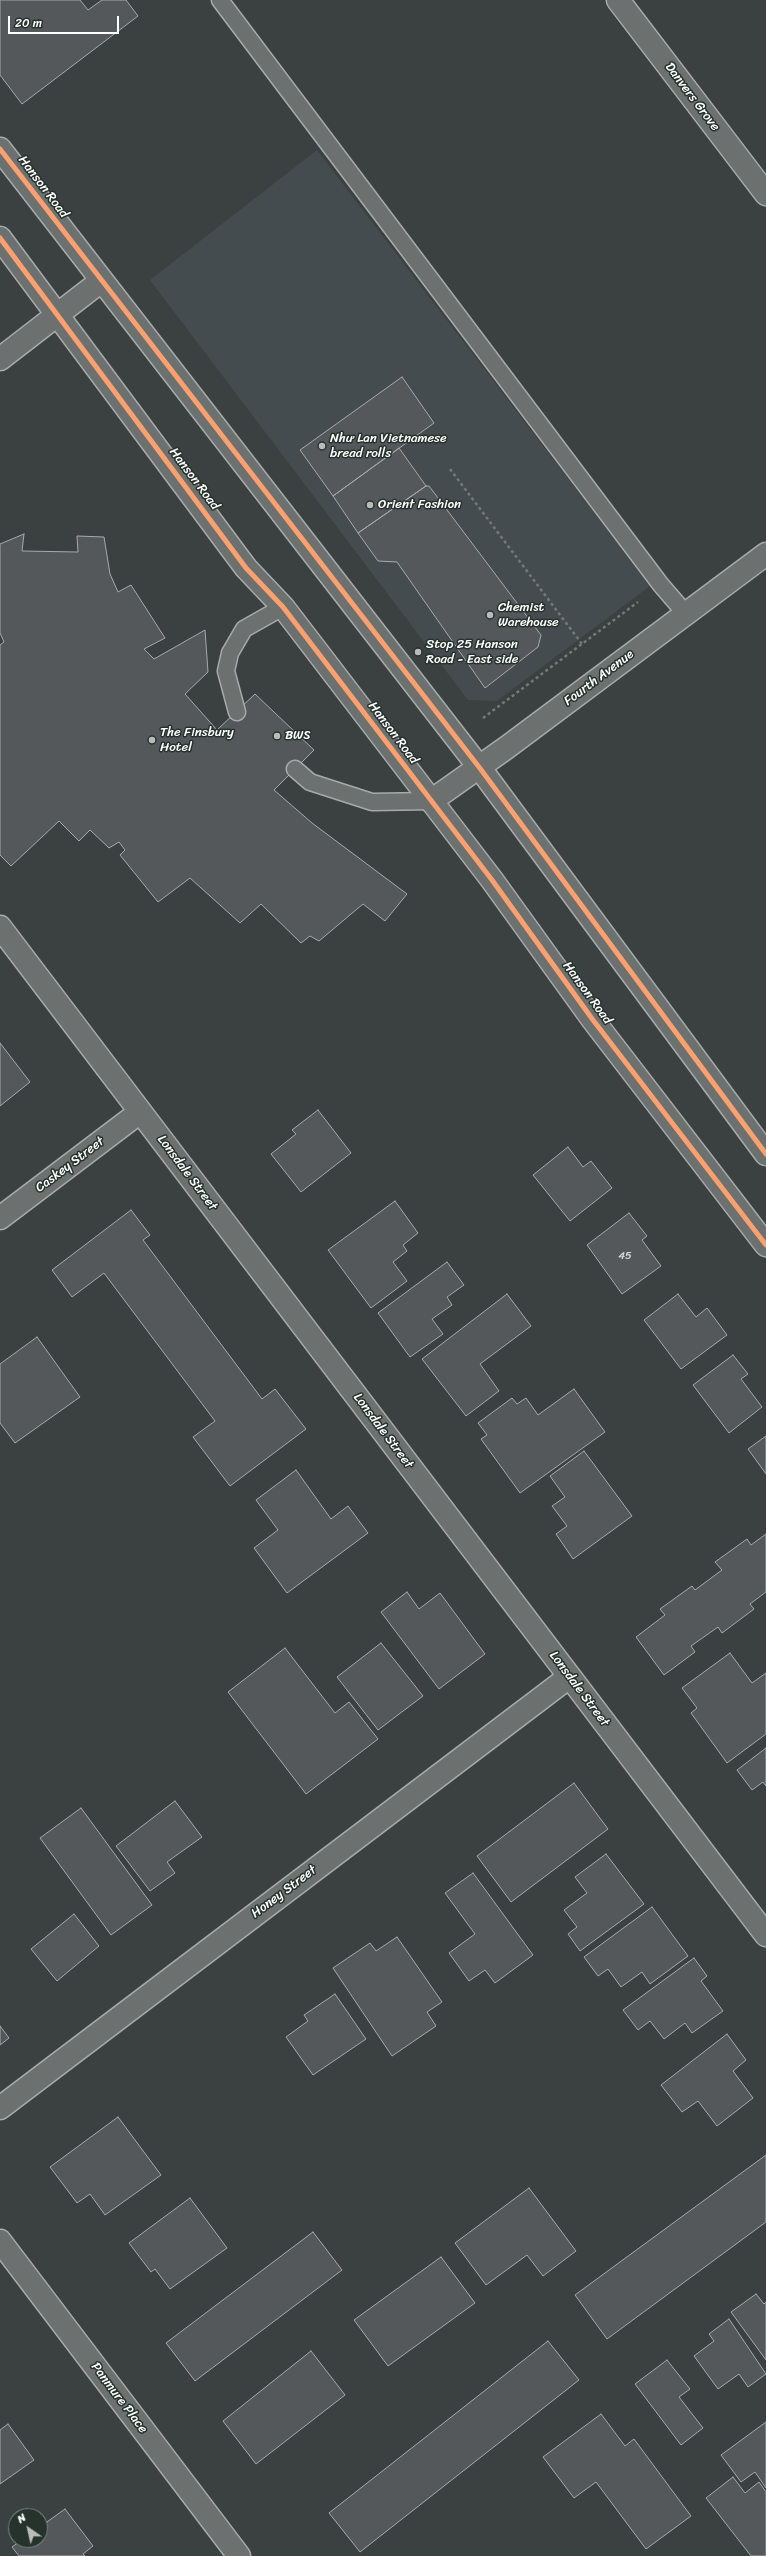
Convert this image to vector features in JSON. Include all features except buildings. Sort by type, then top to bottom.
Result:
[{"type":"street","name":"Danvers Grove","points":[[618,0],[766,194]]},
{"type":"street","name":"Hanson Road","points":[[0,149],[479,767],[766,1154]]},
{"type":"street","name":"Hanson Road","points":[[0,238],[59,315],[246,568],[283,607],[492,880],[593,1020],[766,1245]]},
{"type":"street","points":[[0,359],[59,315],[101,281]]},
{"type":"street","name":"Fourth Avenue","points":[[431,800],[479,767],[766,554]]},
{"type":"street","name":"Lonsdale Street","points":[[0,927],[766,1935]]},
{"type":"street","name":"Caskey Street","points":[[0,1218],[140,1112]]},
{"type":"street","name":"Honey Street","points":[[0,2108],[569,1676]]},
{"type":"street","name":"Panmure Place","points":[[0,2241],[239,2556]]},
{"type":"lane","points":[[220,0],[661,585],[686,614]]},
{"type":"lane","points":[[237,712],[226,671],[230,653],[244,629],[283,607]]},
{"type":"lane","points":[[295,769],[310,782],[372,802],[431,800]]},
{"type":"path","points":[[450,469],[582,644]]},
{"type":"path","points":[[483,718],[661,585]]},
{"type":"shaded area","points":[[317,150],[650,586],[497,701],[468,700],[150,280]]},
{"type":"cycle path","points":[[0,149],[479,767],[766,1154]]},
{"type":"cycle path","points":[[0,238],[246,568],[283,607],[492,880],[593,1020],[766,1245]]},
{"type":"place","name":"Như Lan Vietnamese bread rolls","points":[[322,446]]},
{"type":"place","name":"Orient Fashion","points":[[370,505]]},
{"type":"place","name":"Chemist Warehouse","points":[[490,615]]},
{"type":"place","name":"Stop 25 Hanson Road - East side","points":[[418,652]]},
{"type":"place","name":"BWS","points":[[277,736]]},
{"type":"place","name":"The Finsbury Hotel","points":[[152,740]]}]
